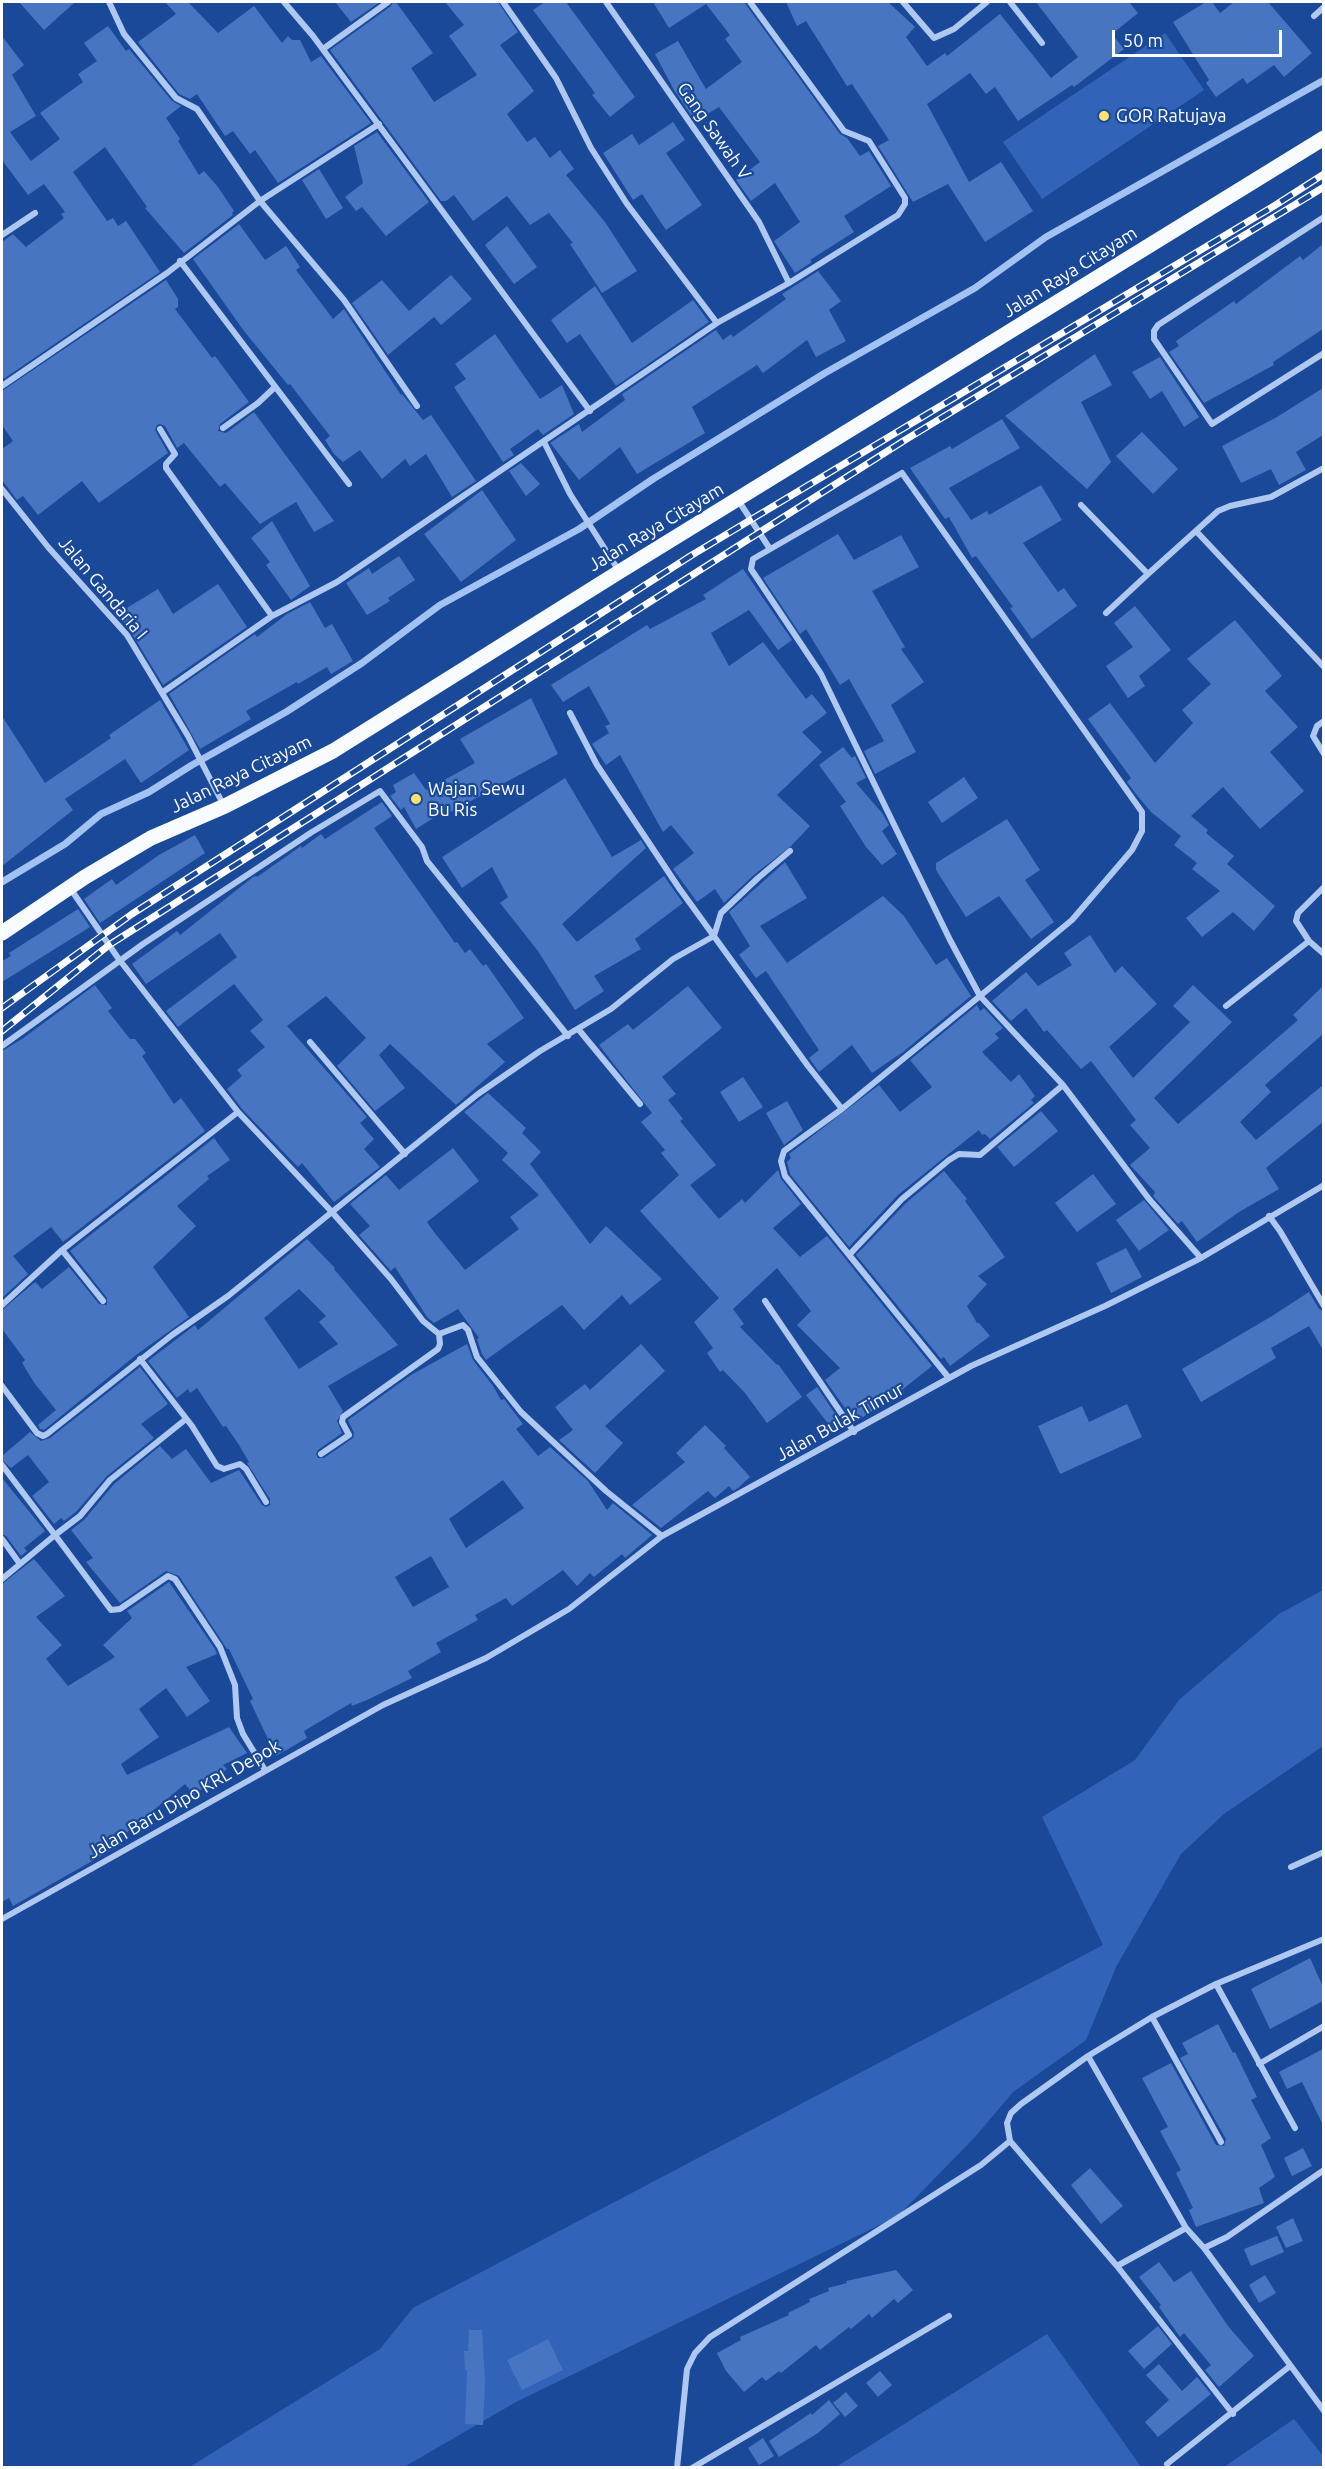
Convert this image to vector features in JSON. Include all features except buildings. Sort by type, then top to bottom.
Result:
[{"type":"main road","name":"Jalan Raya Citayam","points":[[2,933],[70,887],[150,838],[225,806],[333,751],[1323,138]]},
{"type":"street","points":[[109,2],[124,34],[176,98],[197,109],[260,201],[344,300],[417,406]]},
{"type":"street","points":[[284,2],[379,123],[590,411]]},
{"type":"street","points":[[323,49],[388,2]]},
{"type":"street","points":[[504,2],[556,78],[591,148],[627,204],[717,323]]},
{"type":"street","name":"Gang Sawah V","points":[[606,2],[759,222],[789,283]]},
{"type":"street","points":[[163,692],[272,616],[338,582],[717,323],[789,283],[898,215],[905,204],[905,198],[869,141],[844,131],[750,2]]},
{"type":"street","points":[[903,2],[933,38],[954,29],[987,2]]},
{"type":"street","points":[[1010,2],[1042,43]]},
{"type":"street","points":[[1314,16],[1323,7]]},
{"type":"street","points":[[2,386],[180,261],[260,201],[379,123]]},
{"type":"street","points":[[2,235],[35,213]]},
{"type":"street","points":[[1323,218],[1158,325],[1154,331],[1154,339],[1212,424],[1323,353]]},
{"type":"street","points":[[180,261],[349,484]]},
{"type":"street","points":[[223,428],[258,403],[275,387]]},
{"type":"street","points":[[160,429],[175,454],[166,464],[166,468],[272,616]]},
{"type":"street","points":[[544,442],[579,508],[619,572]]},
{"type":"street","points":[[1106,613],[1224,508],[1271,497],[1323,468]]},
{"type":"street","points":[[949,1378],[785,1176],[781,1161],[784,1151],[842,1109],[980,996],[1072,920],[1132,850],[1142,831],[1142,812],[903,473],[753,559],[751,569],[821,674],[950,940],[980,996],[1063,1086],[1149,1199],[1201,1258]]},
{"type":"street","name":"Jalan Gandaria I","points":[[2,489],[48,547],[127,635],[163,692],[225,806]]},
{"type":"street","points":[[738,500],[770,549]]},
{"type":"street","points":[[1081,505],[1148,574]]},
{"type":"street","points":[[1196,531],[1323,667]]},
{"type":"street","points":[[570,713],[597,765],[714,936],[842,1109]]},
{"type":"street","points":[[1323,721],[1317,726],[1313,736],[1323,754]]},
{"type":"street","points":[[2,1046],[120,960],[312,832],[380,791],[422,847],[427,861],[568,1036]]},
{"type":"street","points":[[2,1386],[38,1433],[43,1436],[140,1359],[228,1296],[478,1094],[540,1051],[611,1009],[673,959],[714,936],[721,913],[790,851]]},
{"type":"street","points":[[70,887],[120,960],[238,1112],[331,1211],[391,1279],[423,1321],[439,1334],[438,1349],[343,1417],[342,1422],[349,1435],[321,1454]]},
{"type":"street","points":[[1323,887],[1298,913],[1296,921],[1309,941],[1323,954]]},
{"type":"street","points":[[1226,1006],[1309,941]]},
{"type":"street","points":[[579,1030],[640,1104]]},
{"type":"street","points":[[310,1042],[405,1154]]},
{"type":"street","points":[[849,1255],[902,1199],[949,1160],[959,1154],[980,1155],[1063,1086]]},
{"type":"street","points":[[2,1305],[62,1250],[238,1112]]},
{"type":"street","name":"Jalan Bulak Timur","points":[[383,1705],[486,1658],[569,1609],[662,1536],[949,1378],[1201,1258],[1323,1185]]},
{"type":"street","points":[[1269,1216],[1323,1306]]},
{"type":"street","points":[[62,1250],[103,1301]]},
{"type":"street","points":[[765,1301],[854,1432]]},
{"type":"street","points":[[439,1334],[463,1325],[468,1330],[477,1358],[521,1412],[606,1491],[662,1536]]},
{"type":"street","points":[[140,1359],[186,1419],[217,1466],[224,1469],[240,1464],[246,1468],[266,1502]]},
{"type":"street","points":[[2,1579],[80,1516],[111,1480],[186,1419]]},
{"type":"street","points":[[2,1465],[111,1610],[120,1609],[168,1576],[175,1578],[220,1647],[235,1685],[237,1718],[243,1734],[265,1770]]},
{"type":"street","points":[[2,1539],[20,1564]]},
{"type":"street","name":"Jalan Baru Dipo KRL Depok","points":[[2,1919],[383,1705]]},
{"type":"street","points":[[1291,1867],[1323,1852]]},
{"type":"street","points":[[1233,2414],[1117,2266],[1010,2141],[1007,2123],[1011,2113],[1088,2056],[1152,2017],[1216,1984],[1323,1939]]},
{"type":"street","points":[[1216,1984],[1295,2128]]},
{"type":"street","points":[[1152,2017],[1221,2142]]},
{"type":"street","points":[[1259,2064],[1323,2026]]},
{"type":"street","points":[[1088,2056],[1186,2228],[1204,2248],[1323,2411]]},
{"type":"street","points":[[677,2468],[687,2369],[695,2354],[710,2337],[981,2164],[1010,2141]]},
{"type":"street","points":[[1204,2248],[1227,2237],[1323,2170]]},
{"type":"street","points":[[1117,2266],[1186,2228]]},
{"type":"street","points":[[692,2468],[949,2316]]},
{"type":"street","points":[[1167,2464],[1290,2367]]},
{"type":"shaded area","name":"GOR Ratujaya","points":[[1165,33],[1204,90],[1042,199],[1003,142]]},
{"type":"shaded area","points":[[1323,1590],[1323,1746],[1224,1814],[1181,1854],[1116,1967],[1086,2040],[1013,2092],[975,2137],[898,2216],[516,2402],[404,2467],[188,2468],[380,2349],[413,2308],[1103,1945],[1042,1817],[1135,1760],[1179,1700],[1279,1614]]},
{"type":"shaded area","points":[[1047,2334],[1141,2467],[836,2467]]},
{"type":"shaded area","points":[[1294,2419],[1323,2456],[1323,2467],[1224,2467]]},
{"type":"waterway","points":[[2,882],[65,844],[101,814],[149,792],[286,712],[362,663],[440,605],[579,529],[653,479],[825,373],[975,288],[1046,237],[1324,80]]},
{"type":"railway","points":[[2,1008],[132,914],[692,555],[1324,174]]},
{"type":"railway","points":[[2,1031],[109,945],[905,440],[1324,187]]},
{"type":"place","name":"GOR Ratujaya","points":[[1104,116]]},
{"type":"place","name":"Wajan Sewu Bu Ris","points":[[416,799]]}]
